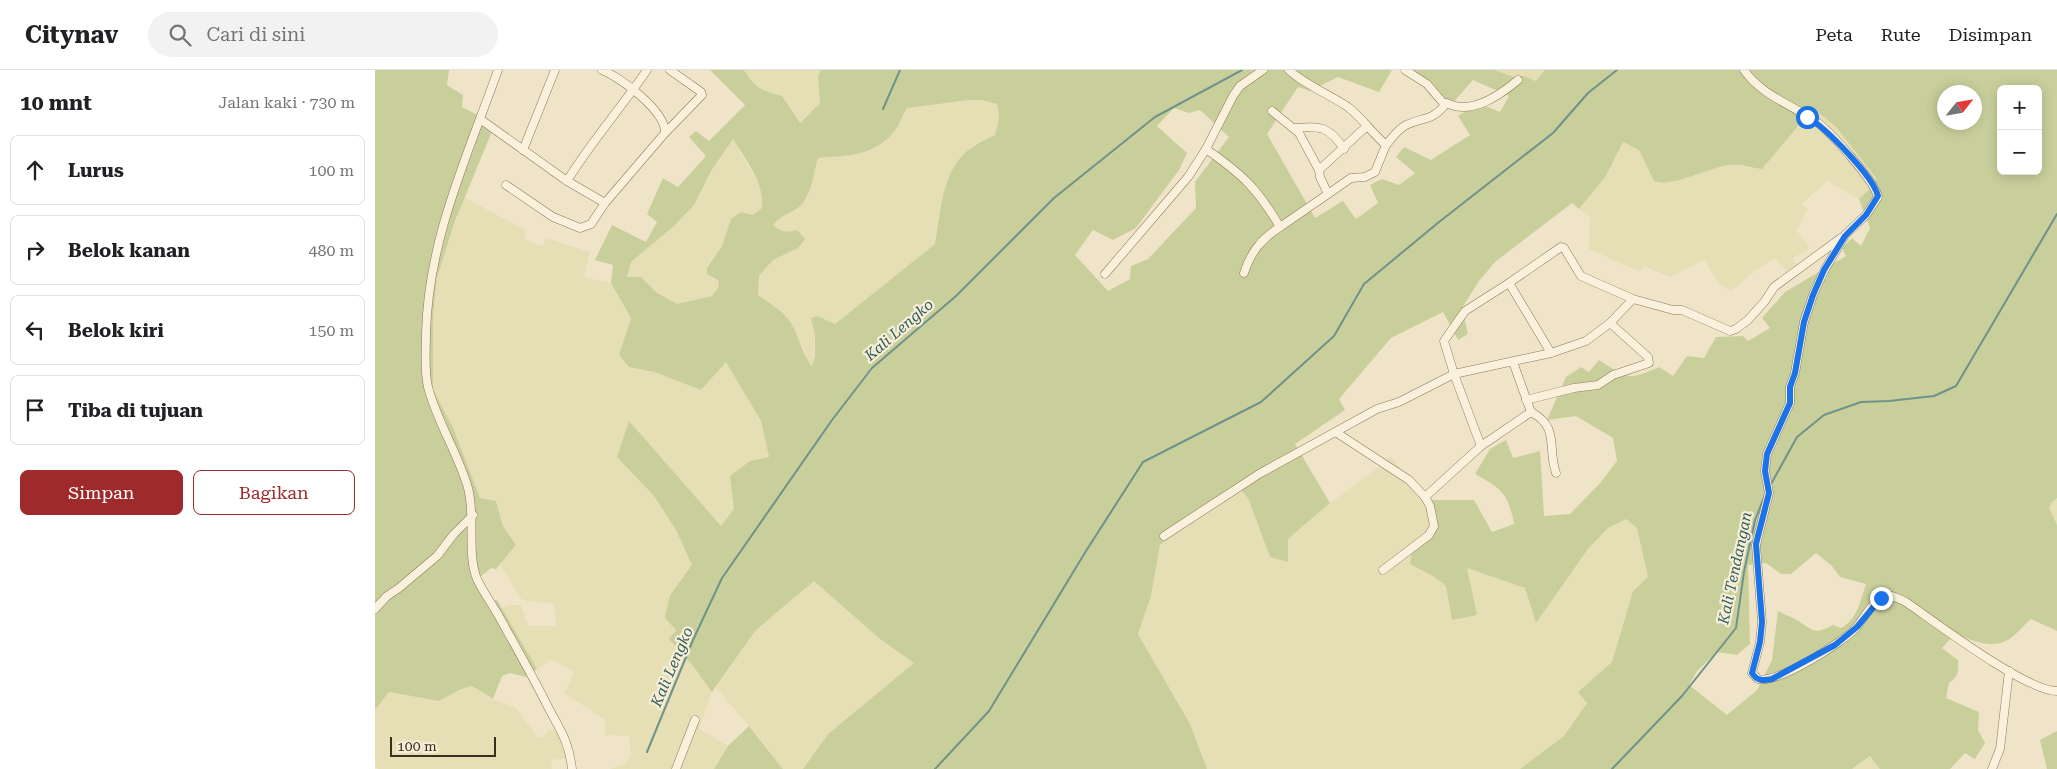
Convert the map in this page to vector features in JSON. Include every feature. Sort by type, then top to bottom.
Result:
[{"type":"street","points":[[498,70],[447,211],[434,260],[429,283],[426,325],[428,386],[470,495],[473,516],[473,558],[476,578],[533,676],[563,733],[569,746],[572,769]]},
{"type":"street","points":[[523,150],[555,70]]},
{"type":"street","points":[[602,70],[619,78],[633,90],[660,118],[665,128],[665,133]]},
{"type":"street","points":[[567,181],[587,149],[647,70]]},
{"type":"street","points":[[506,185],[553,217],[581,228],[591,224],[605,203],[665,133],[702,95],[701,92],[670,70]]},
{"type":"street","points":[[1105,274],[1188,177],[1206,149],[1240,86],[1263,70]]},
{"type":"street","points":[[1289,70],[1346,106],[1386,145]]},
{"type":"street","points":[[1405,70],[1427,84],[1445,105]]},
{"type":"street","points":[[1744,70],[1759,88],[1818,123],[1874,186],[1878,196],[1876,202],[1845,236],[1824,270],[1804,322],[1795,373],[1790,387],[1790,403],[1767,454],[1765,471],[1768,490],[1756,544],[1762,622],[1760,642],[1752,673],[1758,680],[1772,679],[1835,645],[1857,627],[1881,598],[1891,595],[1907,602],[2009,671],[2043,688],[2057,691]]},
{"type":"street","points":[[1244,273],[1249,258],[1256,246],[1280,227],[1351,178],[1365,177],[1372,174],[1378,166],[1386,145],[1405,126],[1432,118],[1447,103],[1457,107],[1469,106],[1494,98],[1519,80]]},
{"type":"street","points":[[1271,111],[1295,128],[1319,170],[1320,177],[1328,194]]},
{"type":"street","points":[[480,120],[567,181],[605,203]]},
{"type":"street","points":[[1319,170],[1367,126]]},
{"type":"street","points":[[1295,128],[1311,127],[1324,129],[1333,135],[1344,149]]},
{"type":"street","points":[[1206,149],[1235,169],[1251,184],[1265,200],[1280,227]]},
{"type":"street","points":[[1481,446],[1454,374],[1444,343],[1445,337],[1465,311],[1563,247],[1581,276],[1633,300],[1673,310],[1682,310],[1731,331],[1737,329],[1748,320],[1765,301],[1774,287],[1845,236]]},
{"type":"street","points":[[1509,283],[1551,353]]},
{"type":"street","points":[[1164,536],[1259,474],[1337,433],[1377,409],[1399,402],[1454,374],[1551,353],[1586,341],[1610,323],[1633,300]]},
{"type":"street","points":[[1526,400],[1575,388],[1598,385],[1613,375],[1649,363],[1647,357],[1610,323]]},
{"type":"street","points":[[1513,362],[1531,412],[1543,420],[1549,429],[1552,440],[1552,461],[1556,473]]},
{"type":"street","points":[[1425,498],[1481,446],[1531,412]]},
{"type":"street","points":[[1337,433],[1409,480],[1425,498],[1433,518],[1433,526],[1429,535],[1383,570]]},
{"type":"street","points":[[375,609],[387,596],[437,556],[454,534],[473,516]]},
{"type":"street","points":[[1992,769],[2000,749],[2009,671]]},
{"type":"street","points":[[676,769],[695,720]]},
{"type":"shaded area","points":[[744,70],[821,70],[818,77],[820,103],[799,123],[782,96],[761,90],[752,83]]},
{"type":"shaded area","points":[[1495,70],[1545,70],[1536,81],[1524,76],[1514,77]]},
{"type":"shaded area","points":[[969,100],[997,103],[999,123],[995,135],[972,146],[948,178],[938,218],[935,244],[835,324],[817,316],[812,325],[815,336],[813,366],[807,360],[803,346],[790,321],[758,295],[759,276],[773,260],[798,248],[791,232],[777,230],[773,225],[781,216],[798,208],[807,198],[818,158],[866,153],[874,149],[885,142],[894,132],[907,108]]},
{"type":"shaded area","points":[[1813,107],[1836,127],[1876,178],[1871,188],[1859,199],[1827,181],[1802,204],[1808,210],[1796,230],[1810,248],[1793,258],[1797,265],[1787,271],[1774,259],[1755,271],[1731,291],[1719,284],[1704,260],[1670,277],[1644,266],[1640,272],[1589,249],[1590,217],[1579,209],[1606,176],[1623,142],[1639,150],[1654,181],[1673,181],[1711,169],[1732,165],[1762,169]]},
{"type":"shaded area","points":[[733,139],[760,187],[763,200],[762,208],[753,215],[731,219],[722,246],[707,268],[712,279],[719,281],[718,288],[712,296],[677,305],[657,293],[641,277],[626,277],[631,262],[674,226]]},
{"type":"shaded area","points":[[464,197],[525,230],[525,240],[543,246],[545,238],[590,252],[584,277],[611,283],[631,318],[619,355],[629,367],[654,372],[701,390],[726,361],[761,421],[769,458],[750,461],[734,509],[721,526],[629,422],[617,457],[654,496],[676,530],[692,565],[670,595],[676,630],[693,666],[712,692],[699,729],[728,746],[714,769],[610,769],[626,763],[631,756],[629,736],[605,735],[605,720],[564,693],[574,672],[552,659],[537,669],[501,608],[510,605],[521,605],[528,626],[556,626],[554,604],[522,600],[500,565],[516,545],[503,526],[496,501],[480,498],[433,390],[433,317],[437,278]]},
{"type":"shaded area","points":[[1390,456],[1430,500],[1433,576],[1446,586],[1467,568],[1525,588],[1536,623],[1588,549],[1608,528],[1626,518],[1637,528],[1648,577],[1633,591],[1612,662],[1578,692],[1587,703],[1564,736],[1520,769],[1207,769],[1190,724],[1137,634],[1151,596],[1160,545],[1238,487],[1248,498],[1270,557],[1288,562],[1288,539],[1330,503],[1381,466]]},
{"type":"shaded area","points":[[2057,498],[2057,525],[2049,508]]},
{"type":"shaded area","points":[[814,581],[880,639],[914,663],[828,734],[803,769],[783,769],[759,737],[716,688],[756,630]]},
{"type":"shaded area","points":[[472,686],[488,698],[515,707],[538,737],[543,737],[549,729],[557,731],[567,758],[551,760],[552,769],[378,769],[375,762],[375,710],[389,692],[439,701],[461,689]]},
{"type":"shaded area","points":[[1870,756],[1880,769],[1852,769],[1861,763]]},
{"type":"green space","points":[[375,70],[449,70],[447,85],[463,95],[462,107],[495,124],[455,221],[437,278],[433,317],[433,390],[453,428],[480,498],[496,501],[503,526],[516,545],[496,569],[491,568],[475,581],[486,601],[497,600],[537,669],[526,677],[510,673],[502,676],[493,699],[472,686],[461,689],[439,701],[389,692],[375,710]]},
{"type":"green space","points":[[710,70],[744,70],[760,88],[782,96],[800,123],[820,103],[818,76],[821,70],[1392,70],[1379,92],[1338,77],[1310,91],[1298,87],[1267,134],[1315,218],[1343,201],[1356,219],[1378,203],[1370,185],[1382,179],[1399,185],[1415,173],[1396,157],[1404,147],[1431,160],[1470,135],[1458,116],[1478,103],[1500,112],[1509,96],[1473,80],[1451,105],[1431,81],[1410,70],[1495,70],[1514,77],[1524,76],[1536,81],[1545,70],[2057,70],[2057,498],[2049,508],[2057,525],[2057,631],[2031,619],[2011,638],[2002,643],[1981,643],[1956,633],[1942,648],[1958,660],[1957,674],[1949,683],[1946,698],[1979,712],[1978,730],[1985,743],[1975,759],[1965,753],[1950,769],[1880,769],[1870,756],[1852,769],[1520,769],[1564,736],[1587,703],[1578,692],[1612,662],[1633,591],[1648,577],[1637,528],[1626,519],[1608,528],[1588,549],[1536,623],[1525,588],[1467,568],[1477,615],[1452,620],[1446,586],[1433,576],[1410,564],[1413,545],[1430,527],[1430,500],[1474,500],[1492,532],[1514,524],[1509,505],[1502,493],[1498,488],[1475,474],[1490,449],[1506,440],[1513,458],[1540,451],[1544,516],[1570,514],[1601,482],[1617,461],[1613,438],[1576,416],[1547,420],[1566,377],[1581,367],[1589,372],[1599,360],[1628,376],[1634,376],[1659,367],[1673,376],[1687,356],[1704,358],[1716,337],[1743,336],[1748,341],[1770,328],[1762,318],[1785,292],[1846,256],[1842,248],[1852,238],[1861,246],[1870,228],[1859,199],[1871,188],[1876,178],[1836,127],[1813,108],[1762,169],[1730,165],[1671,182],[1654,181],[1639,150],[1623,142],[1606,176],[1579,209],[1572,203],[1495,262],[1479,281],[1462,308],[1468,334],[1458,340],[1443,312],[1391,338],[1339,399],[1345,410],[1295,444],[1330,503],[1288,539],[1288,562],[1270,557],[1248,498],[1238,487],[1160,545],[1151,596],[1138,634],[1190,724],[1207,769],[803,769],[828,734],[914,663],[880,639],[814,581],[756,630],[712,692],[693,666],[669,639],[676,630],[665,618],[670,595],[692,565],[676,530],[654,496],[617,457],[629,421],[721,526],[734,509],[730,476],[750,461],[769,457],[761,421],[726,362],[701,390],[654,372],[629,367],[619,355],[631,318],[611,283],[613,265],[595,260],[612,225],[646,242],[657,222],[647,214],[663,178],[678,187],[706,156],[689,137],[696,131],[709,141],[745,105]],"holes":[[[982,100],[997,104],[999,116],[995,135],[976,145],[963,155],[955,165],[945,190],[935,244],[835,324],[817,316],[811,318],[815,336],[815,356],[812,366],[788,319],[758,295],[759,276],[773,260],[798,248],[805,239],[797,230],[784,231],[773,225],[780,218],[799,207],[807,197],[818,158],[861,153],[880,145],[896,129],[907,108]],[[1174,108],[1189,113],[1200,110],[1229,137],[1195,182],[1196,208],[1148,259],[1131,266],[1130,279],[1108,291],[1075,255],[1093,230],[1113,240],[1136,228],[1179,170],[1187,153],[1157,126]],[[733,139],[757,180],[762,199],[762,208],[753,215],[741,212],[731,219],[722,246],[707,268],[707,274],[719,281],[718,288],[712,296],[677,304],[657,293],[641,277],[627,277],[631,262],[674,226],[694,205],[711,171]],[[1816,553],[1832,566],[1840,577],[1866,584],[1855,615],[1841,628],[1833,625],[1815,631],[1778,611],[1772,660],[1757,690],[1727,715],[1689,685],[1697,671],[1717,652],[1737,655],[1750,644],[1748,565],[1766,563],[1781,574],[1791,574]]]},
{"type":"green space","points":[[749,726],[783,769],[714,769],[728,746]]},
{"type":"green space","points":[[2057,731],[2057,769],[2047,769],[2040,740]]},
{"type":"waterway","points":[[883,109],[900,70]]},
{"type":"waterway","name":"Kali Lengko","points":[[647,752],[693,640],[722,578],[832,420],[872,368],[956,296],[1054,198],[1155,117],[1242,70]]},
{"type":"waterway","points":[[935,769],[989,711],[1086,551],[1143,462],[1261,402],[1334,336],[1364,284],[1439,222],[1553,133],[1588,93],[1617,70]]},
{"type":"waterway","name":"Kali Tendangan","points":[[1771,484],[1797,437],[1824,415],[1861,402],[1934,396],[1956,386],[2057,214]]},
{"type":"waterway","name":"Kali Tendangan","points":[[1612,769],[1682,696],[1736,628],[1744,572],[1755,520],[1765,495]]},
{"type":"route","points":[[1807,117],[1818,123],[1834,139],[1874,186],[1878,196],[1876,202],[1866,215],[1845,236],[1824,270],[1813,295],[1804,322],[1795,373],[1790,387],[1790,403],[1770,442],[1765,471],[1769,493],[1756,544],[1762,622],[1760,642],[1753,665],[1752,673],[1754,677],[1758,680],[1772,679],[1835,645],[1857,627],[1881,598]]}]
